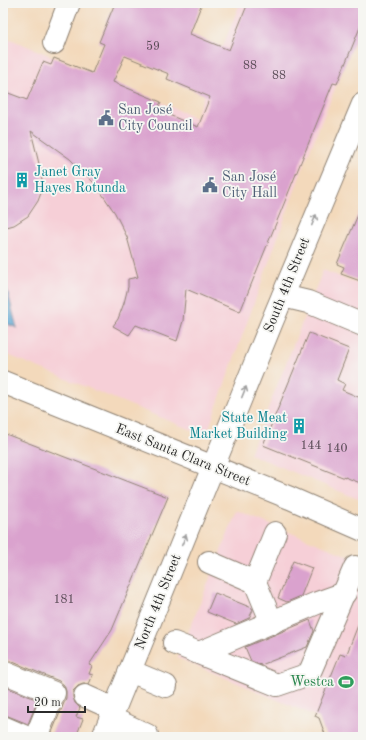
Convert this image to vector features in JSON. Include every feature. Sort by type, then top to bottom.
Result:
[{"type":"main road","points":[[54,43],[70,3]]},
{"type":"main road","name":"South 4th Street","points":[[213,467],[363,104]]},
{"type":"main road","points":[[283,296],[308,302],[363,325]]},
{"type":"main road","name":"East Santa Clara Street","points":[[3,382],[290,498],[363,530]]},
{"type":"main road","name":"North 4th Street","points":[[109,721],[213,467]]},
{"type":"main road","points":[[255,582],[275,533]]},
{"type":"main road","points":[[209,562],[255,582],[272,623]]},
{"type":"main road","points":[[174,643],[277,685],[309,674],[355,567]]},
{"type":"main road","points":[[199,653],[317,603],[345,593]]},
{"type":"main road","points":[[130,671],[166,686]]},
{"type":"main road","points":[[3,672],[54,693],[36,737]]},
{"type":"main road","points":[[85,696],[109,721],[147,734]]},
{"type":"main road","points":[[3,727],[26,737]]},
{"type":"shaded area","points":[[240,3],[363,3],[363,20],[305,162],[206,436],[3,353],[3,36],[161,102],[195,118]]},
{"type":"shaded area","points":[[323,270],[363,286],[363,501],[250,454]]},
{"type":"shaded area","points":[[237,511],[363,562],[363,736],[178,658]]},
{"type":"water","points":[[5,282],[17,328],[3,322],[3,283]]},
{"type":"building","points":[[115,3],[202,3],[190,34],[229,50],[248,3],[363,3],[363,20],[337,84],[333,83],[240,312],[186,289],[183,321],[177,341],[136,325],[129,335],[113,326],[118,319],[124,303],[128,287],[128,279],[138,277],[127,237],[115,213],[96,185],[70,159],[31,131],[42,176],[41,193],[38,201],[28,216],[14,225],[3,228],[3,91],[27,100],[43,62],[51,65],[54,58],[92,73],[104,44],[99,42]],"holes":[[[125,56],[169,74],[167,79],[210,97],[198,127],[157,110],[161,102],[113,82]]]},
{"type":"building","points":[[363,203],[363,282],[341,274],[344,267],[337,264]]},
{"type":"building","points":[[309,333],[349,349],[337,380],[345,384],[342,390],[363,399],[363,484],[263,445]]},
{"type":"building","points":[[3,433],[168,497],[112,630],[89,665],[92,666],[89,674],[93,675],[89,684],[78,686],[73,691],[75,703],[80,708],[76,717],[83,719],[76,737],[50,737],[66,698],[64,685],[59,681],[8,660],[3,660]]},
{"type":"building","points":[[293,561],[312,568],[301,596],[287,602],[278,598]]},
{"type":"building","points":[[215,593],[252,608],[253,610],[249,618],[236,624],[207,612]]},
{"type":"building","name":"Westca","points":[[362,615],[363,737],[326,737],[319,718],[315,716],[340,654],[346,656]]},
{"type":"building","points":[[310,620],[314,631],[307,647],[261,665],[251,661],[245,647]]},
{"type":"building","points":[[3,686],[38,700],[28,724],[3,715]]},
{"type":"place","name":"San José City Council","points":[[106,118]]},
{"type":"place","name":"Janet Gray Hayes Rotunda","points":[[22,180]]},
{"type":"place","name":"San José City Hall","points":[[210,185]]},
{"type":"place","name":"State Meat Market Building","points":[[299,426]]},
{"type":"place","name":"Westca","points":[[346,682]]}]
